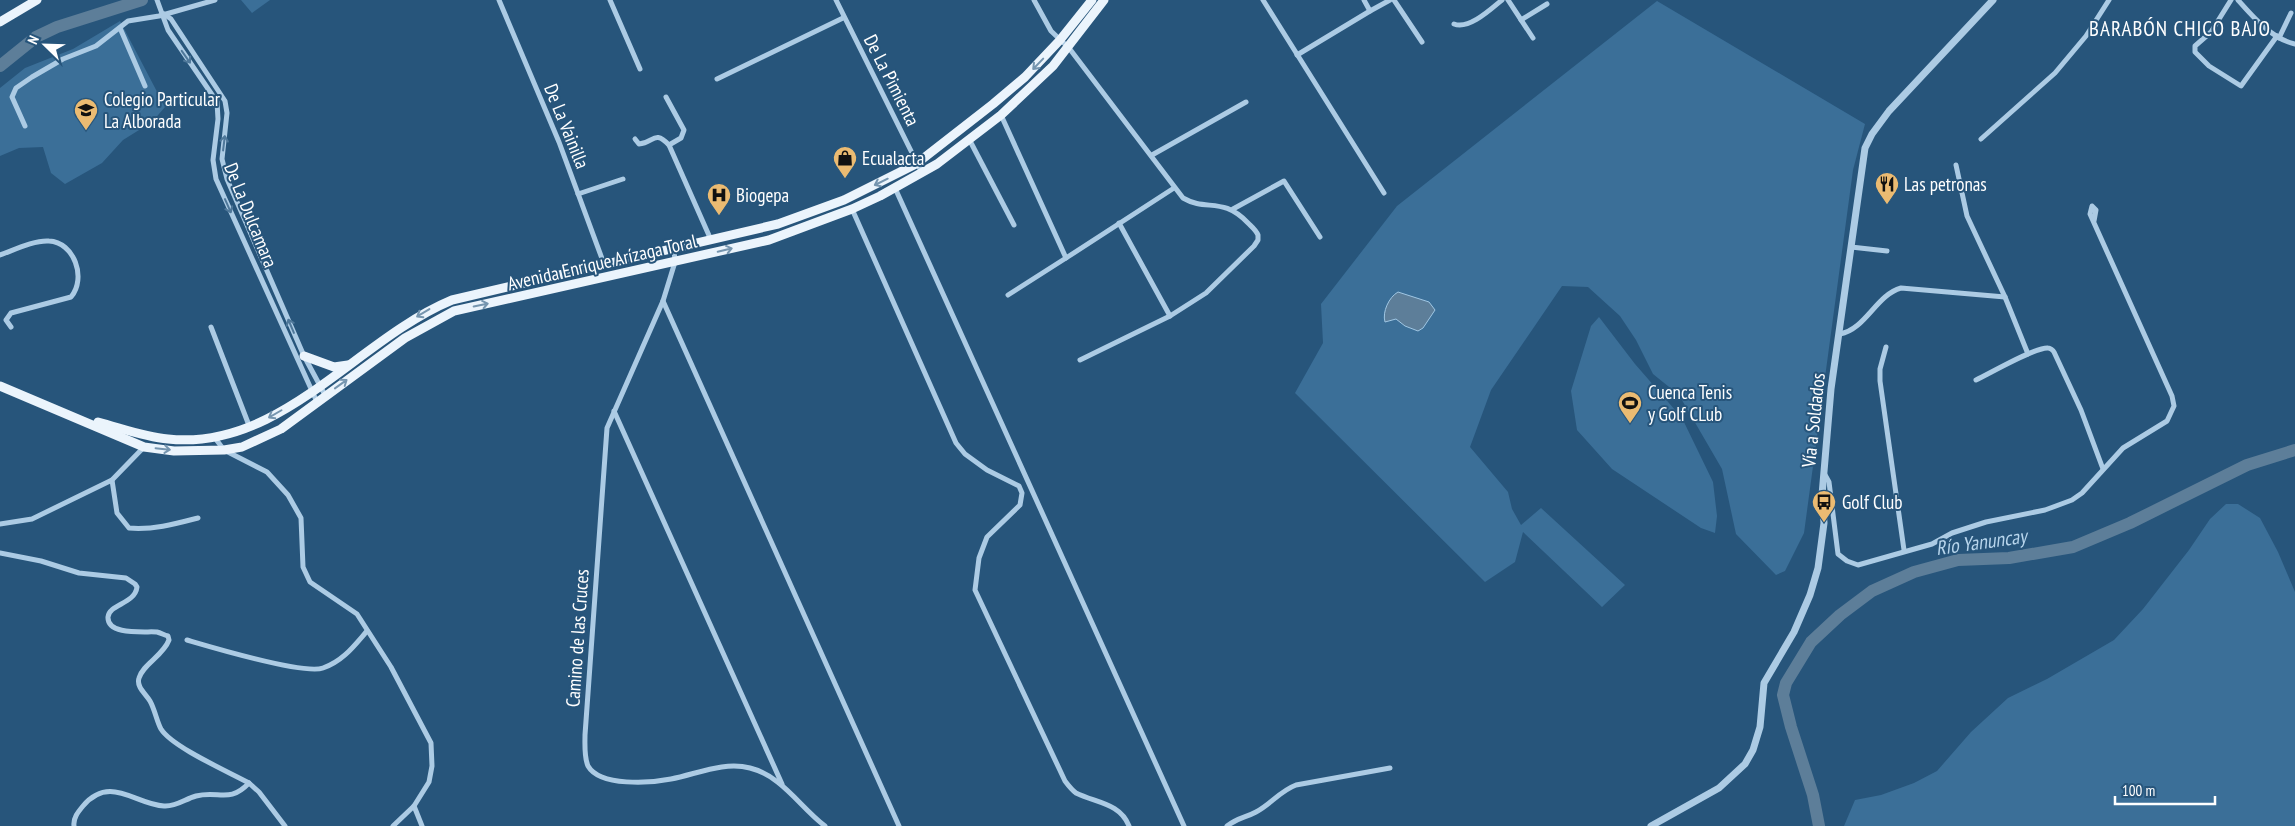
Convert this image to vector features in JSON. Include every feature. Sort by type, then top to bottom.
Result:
[{"type":"main road","points":[[0,22],[37,0]]},
{"type":"main road","name":"Avenida Enrique Arízaga Toral","points":[[69,414],[169,439],[215,438],[250,428],[353,364],[388,335],[429,309],[452,300],[778,224],[844,200],[916,164],[1000,99],[1025,77],[1060,40],[1092,0]]},
{"type":"main road","name":"Avenida Enrique Arízaga Toral","points":[[0,386],[69,414],[144,448],[224,450],[242,447],[281,429],[405,338],[454,311],[769,240],[852,209],[895,188],[922,173],[1001,115],[1053,66],[1069,48],[1104,0]]},
{"type":"main road","points":[[304,356],[334,367],[353,364]]},
{"type":"street","name":"De La Dulcamara","points":[[157,0],[168,30],[217,102],[218,119],[213,160],[216,179],[316,402]]},
{"type":"street","points":[[25,126],[12,97],[16,88],[55,63],[96,46],[132,20],[215,0]]},
{"type":"street","name":"De La Vainilla","points":[[499,0],[559,142],[604,264]]},
{"type":"street","points":[[610,0],[640,69]]},
{"type":"street","name":"De La Pimienta","points":[[836,0],[922,173]]},
{"type":"street","points":[[1034,0],[1048,26],[1069,48],[1152,155],[1174,188],[1189,202],[1219,205],[1233,210],[1257,232],[1258,240],[1212,288],[1170,316],[1080,360]]},
{"type":"street","points":[[1263,0],[1384,193]]},
{"type":"street","points":[[1364,0],[1370,11]]},
{"type":"street","points":[[1298,55],[1390,0]]},
{"type":"street","points":[[1394,0],[1422,42]]},
{"type":"street","points":[[1454,24],[1460,26],[1467,23],[1502,0]]},
{"type":"street","points":[[1508,0],[1533,38]]},
{"type":"street","name":"Vía a Soldados","points":[[1652,826],[1719,788],[1745,764],[1753,750],[1760,727],[1764,683],[1794,632],[1810,595],[1818,568],[1824,524],[1822,495],[1831,388],[1865,148],[1872,134],[1889,111],[1993,0]]},
{"type":"street","points":[[1981,139],[2051,78],[2086,36],[2109,0]]},
{"type":"street","points":[[2231,0],[2211,32],[2195,46],[2195,52],[2209,66],[2241,86],[2278,37],[2292,13]]},
{"type":"street","points":[[2238,0],[2263,26],[2278,37],[2295,44]]},
{"type":"street","points":[[1521,20],[1547,4]]},
{"type":"street","name":"De La Dulcamara","points":[[163,13],[171,20],[222,94],[227,113],[222,159],[227,179],[304,356],[325,395]]},
{"type":"street","points":[[717,78],[844,18]]},
{"type":"street","points":[[120,28],[145,86]]},
{"type":"street","points":[[666,97],[684,130],[681,138],[669,145]]},
{"type":"street","points":[[1152,155],[1246,102]]},
{"type":"street","points":[[1001,115],[1066,258]]},
{"type":"street","points":[[635,139],[642,144],[652,138],[662,138],[669,145],[711,241]]},
{"type":"street","points":[[969,139],[1014,225]]},
{"type":"street","points":[[1956,166],[1967,216],[2005,297],[2028,354]]},
{"type":"street","points":[[578,194],[623,179]]},
{"type":"street","points":[[1233,210],[1284,181],[1320,236]]},
{"type":"street","points":[[895,188],[1184,826]]},
{"type":"street","points":[[1008,295],[1174,188]]},
{"type":"street","points":[[852,209],[956,443],[965,454],[986,470],[1019,486],[1022,493],[1020,505],[987,537],[979,558],[975,590],[1065,781],[1075,792],[1119,811],[1126,817],[1130,826]]},
{"type":"street","points":[[1824,472],[1829,482],[1838,554],[1847,561],[1858,565],[1904,550],[1932,544],[1952,533],[1986,522],[2045,510],[2065,502],[2082,493],[2103,468],[2129,443],[2167,421],[2174,406],[2172,396],[2094,221]]},
{"type":"street","points":[[1119,224],[1170,316]]},
{"type":"street","points":[[0,255],[47,240],[60,243],[77,262],[78,278],[76,291],[71,297],[11,313],[6,320],[11,327]]},
{"type":"street","points":[[1851,247],[1887,251]]},
{"type":"street","points":[[674,249],[675,262]]},
{"type":"street","name":"Camino de las Cruces","points":[[675,262],[663,302],[607,428],[585,735],[587,764],[594,773],[620,781],[669,779],[735,765],[752,768],[782,785],[825,826]]},
{"type":"street","points":[[1840,334],[1853,329],[1892,291],[1901,288],[2005,297]]},
{"type":"street","points":[[663,302],[899,826]]},
{"type":"street","points":[[211,327],[250,428]]},
{"type":"street","points":[[1886,347],[1880,369],[1880,381],[1904,550]]},
{"type":"street","points":[[1976,380],[2028,354],[2047,348],[2054,352],[2081,410],[2103,468]]},
{"type":"street","points":[[614,411],[782,785]]},
{"type":"street","points":[[215,438],[224,450],[267,472],[288,495],[301,518],[303,567],[310,582],[357,614],[391,667],[431,742],[432,766],[428,782],[414,806],[393,826]]},
{"type":"street","points":[[0,524],[32,519],[112,480],[144,448]]},
{"type":"street","points":[[112,480],[117,512],[129,528],[146,529],[161,527],[198,518]]},
{"type":"street","points":[[0,553],[41,561],[79,573],[126,578],[135,584],[137,588],[133,597],[111,610],[108,617],[110,624],[116,628],[133,632],[159,632],[168,636],[167,646],[141,672],[138,681],[139,686],[158,716],[161,729],[175,743],[249,783],[259,792],[285,826]]},
{"type":"street","points":[[187,640],[280,664],[312,670],[331,665],[348,653],[367,631]]},
{"type":"street","points":[[1227,826],[1240,817],[1256,812],[1285,789],[1296,785],[1390,768]]},
{"type":"street","points":[[74,826],[74,820],[88,800],[104,792],[121,792],[164,806],[173,806],[197,796],[227,797],[241,792],[249,783]]},
{"type":"street","points":[[414,806],[422,826]]},
{"type":"shaded area","points":[[241,0],[270,0],[252,13]]},
{"type":"shaded area","name":"Cuenca Tenis y Golf CLub","points":[[1657,1],[1865,124],[1853,170],[1804,533],[1785,571],[1776,575],[1736,534],[1722,469],[1679,395],[1653,374],[1636,340],[1620,316],[1588,287],[1562,286],[1491,390],[1470,447],[1508,492],[1512,509],[1521,525],[1541,508],[1625,585],[1602,607],[1523,532],[1515,562],[1485,582],[1295,393],[1323,343],[1321,304],[1397,206]]},
{"type":"shaded area","points":[[120,21],[165,107],[152,122],[123,140],[102,163],[65,184],[51,173],[43,147],[19,148],[0,156],[0,88],[25,68],[73,49]]},
{"type":"shaded area","points":[[1398,292],[1429,302],[1435,310],[1423,328],[1418,331],[1405,326],[1396,319],[1385,322],[1384,314],[1387,305]]},
{"type":"shaded area","name":"Cuenca Tenis y Golf CLub","points":[[1599,317],[1635,364],[1682,418],[1713,482],[1717,516],[1715,533],[1701,528],[1612,469],[1577,430],[1571,391],[1591,326]]},
{"type":"shaded area","points":[[2226,504],[2238,504],[2260,518],[2278,552],[2295,592],[2295,826],[1844,826],[1855,800],[1881,795],[1914,783],[1937,771],[1971,732],[2008,698],[2047,679],[2114,640],[2143,609],[2189,550],[2210,519]]},
{"type":"waterway","points":[[0,66],[36,37],[57,27],[142,0]]},
{"type":"waterway","name":"Río Yanuncay","points":[[1819,826],[1813,795],[1791,727],[1783,695],[1786,683],[1811,642],[1840,615],[1872,591],[1914,572],[1958,560],[2009,558],[2073,547],[2130,523],[2247,465],[2295,450]]},
{"type":"place","name":"Colegio Particular La Alborada","points":[[86,131]]},
{"type":"place","name":"Ecualacta","points":[[845,179]]},
{"type":"place","name":"Las petronas","points":[[1887,205]]},
{"type":"place","name":"Biogepa","points":[[719,216]]},
{"type":"place","name":"Cuenca Tenis y Golf CLub","points":[[1630,424]]},
{"type":"place","name":"Golf Club","points":[[1824,523]]},
{"type":"district","name":"BARABÓN CHICO BAJO","points":[[2180,28]]}]
